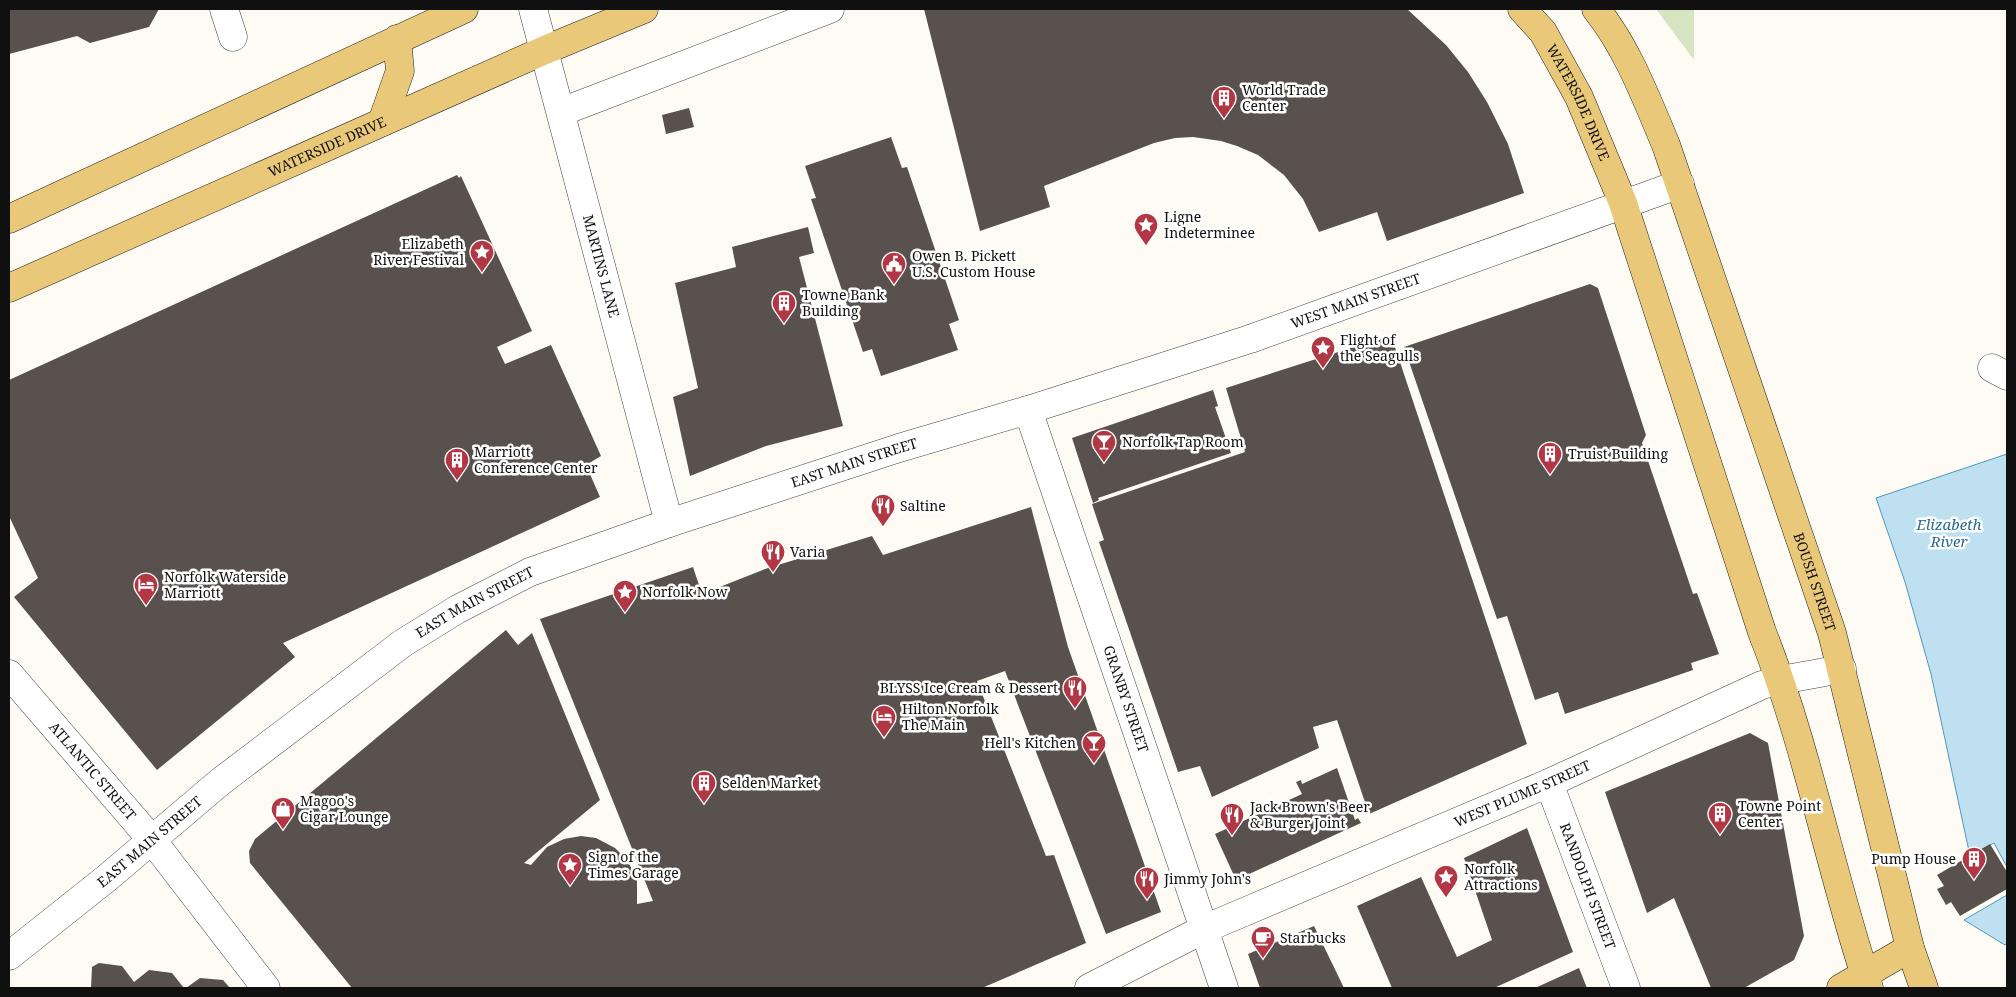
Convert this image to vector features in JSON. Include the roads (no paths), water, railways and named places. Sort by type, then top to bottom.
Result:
[{"type":"main road","points":[[9,219],[464,9]]},
{"type":"main road","name":"WATERSIDE DRIVE","points":[[9,288],[545,50],[644,9]]},
{"type":"main road","name":"WATERSIDE DRIVE","points":[[1522,9],[1543,32],[1579,97],[1623,204]]},
{"type":"main road","points":[[1596,9],[1611,28],[1639,82],[1680,184]]},
{"type":"main road","points":[[382,122],[400,71],[397,39]]},
{"type":"main road","name":"BOUSH STREET","points":[[1680,184],[1832,633],[1910,948],[1924,988]]},
{"type":"main road","points":[[1623,204],[1762,632],[1781,680],[1867,982]]},
{"type":"main road","points":[[1842,988],[1867,982],[1910,948]]},
{"type":"street","points":[[224,9],[233,37]]},
{"type":"street","name":"MARTINS LANE","points":[[533,9],[562,112],[669,523]]},
{"type":"street","points":[[562,112],[830,9]]},
{"type":"street","name":"WEST MAIN STREET","points":[[1028,410],[1250,339],[1680,184]]},
{"type":"street","name":"EAST MAIN STREET","points":[[9,956],[107,878],[220,782],[403,643],[450,614],[530,572],[669,523],[899,448],[1028,410]]},
{"type":"street","name":"GRANBY STREET","points":[[1028,410],[1224,988]]},
{"type":"street","name":"WEST PLUME STREET","points":[[1089,988],[1204,929],[1549,783],[1762,685],[1842,669]]},
{"type":"street","name":"ATLANTIC STREET","points":[[9,674],[152,840],[266,988]]},
{"type":"street","name":"RANDOLPH STREET","points":[[1549,783],[1626,988]]},
{"type":"water","name":"Elizabeth River","points":[[2007,454],[2007,867],[1994,843],[1970,856],[1931,674],[1905,582],[1876,498]]},
{"type":"water","points":[[2007,895],[2007,943],[2005,945],[1964,920]]},
{"type":"place","name":"World Trade Center","points":[[1224,119]]},
{"type":"place","name":"Ligne Indeterminee","points":[[1146,246]]},
{"type":"place","name":"Elizabeth River Festival","points":[[482,273]]},
{"type":"place","name":"Owen B. Pickett U.S. Custom House","points":[[894,285]]},
{"type":"place","name":"Towne Bank Building","points":[[784,324]]},
{"type":"place","name":"Flight of the Seagulls","points":[[1323,369]]},
{"type":"place","name":"Norfolk Tap Room","points":[[1104,463]]},
{"type":"place","name":"Truist Building","points":[[1550,475]]},
{"type":"place","name":"Marriott Conference Center","points":[[457,481]]},
{"type":"place","name":"Saltine","points":[[883,527]]},
{"type":"place","name":"Varia","points":[[773,573]]},
{"type":"place","name":"Norfolk Waterside Marriott","points":[[146,606]]},
{"type":"place","name":"Norfolk Now","points":[[625,613]]},
{"type":"place","name":"BLYSS Ice Cream & Dessert","points":[[1075,709]]},
{"type":"place","name":"Hilton Norfolk The Main","points":[[884,738]]},
{"type":"place","name":"Hell's Kitchen","points":[[1094,764]]},
{"type":"place","name":"Selden Market","points":[[704,804]]},
{"type":"place","name":"Magoo's Cigar Lounge","points":[[283,830]]},
{"type":"place","name":"Towne Point Center","points":[[1720,835]]},
{"type":"place","name":"Jack Brown's Beer & Burger Joint","points":[[1232,836]]},
{"type":"place","name":"Pump House","points":[[1974,880]]},
{"type":"place","name":"Sign of the Times Garage","points":[[570,886]]},
{"type":"place","name":"Norfolk Attractions","points":[[1446,898]]},
{"type":"place","name":"Jimmy John's","points":[[1147,900]]},
{"type":"place","name":"Starbucks","points":[[1263,959]]}]
